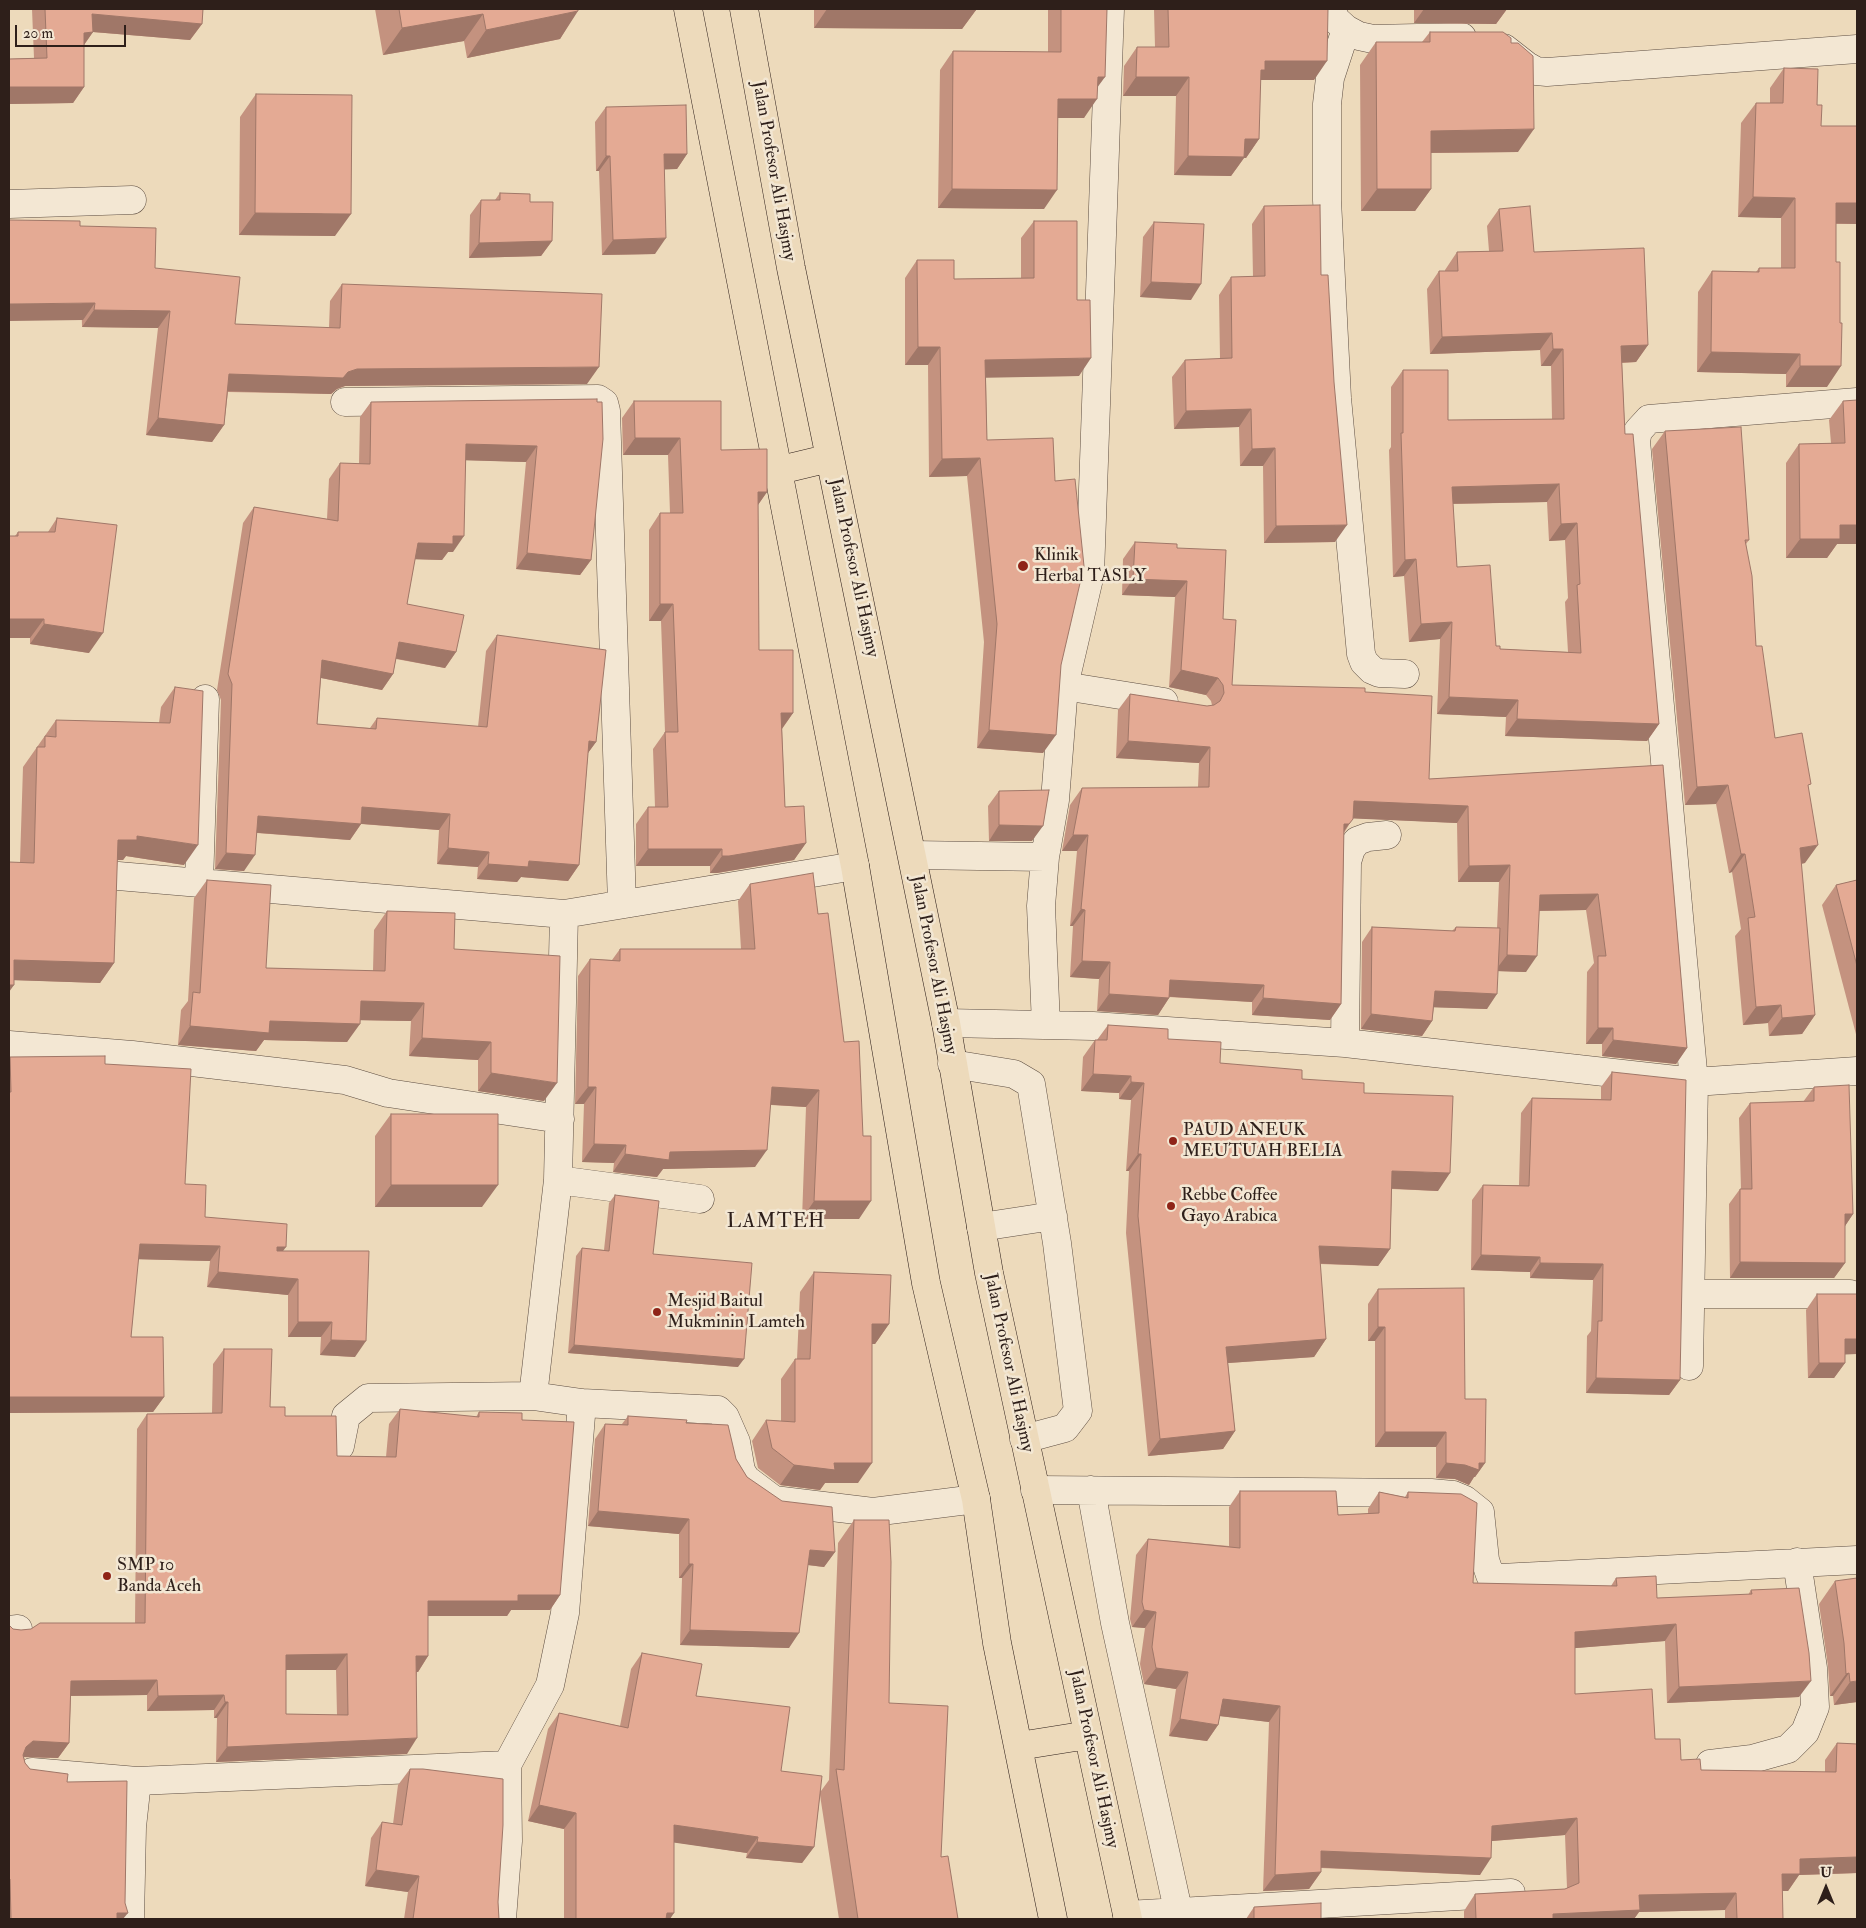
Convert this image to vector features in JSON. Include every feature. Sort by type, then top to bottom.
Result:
[{"type":"main road","points":[[688,9],[776,471],[855,866],[926,1283],[976,1499],[997,1643],[1053,1919]]},
{"type":"main road","name":"Jalan Profesor Ali Hasjmy","points":[[744,9],[791,268],[946,1023],[981,1227],[1024,1439],[1127,1917]]},
{"type":"main road","points":[[776,471],[830,458]]},
{"type":"main road","points":[[1019,1746],[1088,1735]]},
{"type":"street","points":[[1046,1025],[1041,906],[1045,857],[1055,800],[1064,686],[1090,574],[1110,9]]},
{"type":"street","points":[[1339,19],[1359,36],[1373,38],[1488,38],[1495,40],[1527,66],[1536,71],[1547,72],[1857,48]]},
{"type":"street","points":[[1339,19],[1327,104],[1327,200],[1338,408],[1361,654],[1364,662],[1379,673],[1405,674]]},
{"type":"street","points":[[9,204],[132,200]]},
{"type":"street","points":[[345,402],[598,399],[604,403],[606,411],[622,904]]},
{"type":"street","points":[[1689,1366],[1692,1294],[1694,1082],[1636,441],[1638,431],[1649,419],[1660,417],[1857,402]]},
{"type":"street","points":[[1064,686],[1188,706]]},
{"type":"street","points":[[198,883],[205,698]]},
{"type":"street","points":[[1345,1044],[1347,862],[1351,849],[1357,841],[1368,837],[1387,835]]},
{"type":"street","points":[[913,855],[1045,857]]},
{"type":"street","points":[[118,876],[564,914],[855,866]]},
{"type":"street","points":[[533,1396],[558,1180],[564,914]]},
{"type":"street","points":[[946,1023],[1046,1025],[1345,1044],[1694,1082],[1857,1071]]},
{"type":"street","points":[[9,1045],[142,1056],[345,1080],[388,1092],[560,1119]]},
{"type":"street","points":[[952,1064],[1014,1074],[1031,1084],[1053,1216],[1078,1411],[1065,1428],[1024,1439]]},
{"type":"street","points":[[558,1180],[700,1199]]},
{"type":"street","points":[[981,1227],[1053,1216]]},
{"type":"street","points":[[1692,1294],[1850,1294]]},
{"type":"street","points":[[340,1446],[346,1416],[368,1398],[533,1396],[582,1403],[718,1410],[725,1417],[736,1442],[741,1471],[746,1479],[774,1500],[873,1512],[976,1499]]},
{"type":"street","points":[[502,1919],[508,1841],[507,1765],[550,1685],[565,1613],[582,1403]]},
{"type":"street","points":[[1035,1490],[1431,1493],[1453,1495],[1465,1500],[1480,1512],[1486,1560],[1490,1575],[1500,1578],[1857,1560]]},
{"type":"street","points":[[1091,1490],[1115,1623],[1179,1916]]},
{"type":"street","points":[[1710,1764],[1752,1759],[1788,1749],[1805,1732],[1815,1707],[1815,1697],[1813,1668],[1797,1562]]},
{"type":"street","points":[[28,1772],[137,1781],[507,1765]]},
{"type":"street","points":[[130,1919],[132,1827],[137,1781]]},
{"type":"street","points":[[1127,1917],[1179,1916],[1533,1892]]},
{"type":"building","points":[[45,9],[203,9],[202,24],[92,14],[93,32],[84,33],[84,87],[9,87],[9,59],[47,58]]},
{"type":"building","points":[[399,9],[578,9],[578,11],[486,30],[483,14],[402,28]]},
{"type":"building","points":[[851,9],[976,9],[976,10]]},
{"type":"building","points":[[1061,9],[1107,9],[1105,77],[1098,77],[1097,99],[1058,99],[1057,190],[952,189],[953,51],[1061,52]]},
{"type":"building","points":[[1168,9],[1328,9],[1327,61],[1265,61],[1265,70],[1261,70],[1259,139],[1245,139],[1244,157],[1188,156],[1189,77],[1136,77],[1137,47],[1169,47]]},
{"type":"building","points":[[1430,32],[1503,32],[1511,38],[1511,43],[1518,43],[1533,56],[1534,129],[1431,131],[1431,189],[1377,189],[1376,42],[1430,42]]},
{"type":"building","points":[[1784,68],[1818,69],[1817,105],[1822,105],[1821,126],[1857,126],[1857,203],[1836,203],[1836,262],[1840,262],[1840,323],[1842,323],[1841,366],[1800,366],[1800,354],[1711,352],[1712,271],[1759,272],[1759,268],[1795,268],[1795,198],[1753,197],[1756,103],[1783,103]]},
{"type":"building","points":[[256,94],[352,95],[351,214],[255,213]]},
{"type":"building","points":[[686,105],[687,154],[664,154],[666,238],[613,240],[610,156],[606,156],[606,107]]},
{"type":"building","points":[[500,193],[530,194],[530,202],[553,202],[552,241],[479,243],[481,200],[500,200]]},
{"type":"building","points":[[1320,205],[1321,275],[1328,275],[1334,382],[1347,525],[1276,526],[1275,448],[1252,449],[1251,409],[1186,411],[1185,360],[1232,358],[1231,277],[1265,276],[1264,206]]},
{"type":"building","points":[[1530,206],[1534,252],[1644,248],[1648,345],[1621,346],[1625,434],[1633,434],[1659,724],[1517,719],[1518,700],[1449,697],[1452,622],[1421,624],[1416,559],[1405,560],[1401,433],[1403,433],[1403,370],[1448,370],[1448,420],[1564,419],[1563,349],[1553,349],[1552,333],[1442,337],[1439,271],[1458,271],[1457,252],[1503,251],[1499,209]],"holes":[[[1559,484],[1561,524],[1577,523],[1580,584],[1577,585],[1581,653],[1500,649],[1500,646],[1496,646],[1490,565],[1457,567],[1452,487]]]},
{"type":"building","points":[[9,220],[80,221],[80,226],[156,228],[155,268],[240,277],[235,324],[340,328],[342,284],[602,294],[599,367],[357,369],[348,372],[343,378],[229,374],[224,425],[158,418],[170,311],[94,310],[95,303],[9,304]]},
{"type":"building","points":[[1034,221],[1077,221],[1077,300],[1090,300],[1091,358],[985,360],[987,440],[1053,438],[1055,481],[1075,479],[1084,566],[1061,665],[1056,735],[989,730],[997,624],[980,458],[942,459],[940,347],[918,347],[917,260],[954,260],[954,279],[1034,278]]},
{"type":"building","points":[[1154,222],[1204,224],[1201,284],[1151,282]]},
{"type":"building","points":[[597,399],[597,402],[602,402],[603,439],[591,560],[527,553],[537,446],[466,444],[464,536],[453,536],[453,544],[418,543],[407,604],[464,615],[456,652],[399,642],[393,674],[322,660],[317,724],[376,729],[377,718],[487,727],[497,635],[606,650],[596,742],[589,741],[579,865],[529,861],[528,867],[488,864],[489,852],[448,848],[450,814],[362,807],[361,824],[258,816],[255,855],[226,853],[232,684],[228,674],[254,507],[338,521],[340,463],[370,464],[371,402]]},
{"type":"building","points":[[1857,400],[1857,525],[1840,525],[1840,539],[1800,539],[1799,444],[1845,443],[1843,401]]},
{"type":"building","points":[[634,401],[721,401],[721,450],[767,449],[767,492],[758,492],[759,650],[793,650],[793,713],[781,713],[785,807],[804,806],[806,843],[729,856],[722,856],[722,849],[648,849],[648,807],[668,807],[665,732],[678,732],[673,604],[660,604],[660,513],[683,513],[680,438],[635,438]]},
{"type":"building","points":[[1741,427],[1749,540],[1745,540],[1752,576],[1756,646],[1762,646],[1775,738],[1802,733],[1811,784],[1808,785],[1818,845],[1800,848],[1815,1015],[1782,1018],[1781,1005],[1756,1007],[1748,918],[1755,917],[1745,854],[1741,854],[1728,785],[1697,787],[1665,431]]},
{"type":"building","points":[[57,518],[117,525],[103,633],[44,624],[44,619],[9,619],[9,536],[18,536],[18,532],[55,532]]},
{"type":"building","points":[[1135,542],[1177,544],[1177,548],[1226,550],[1223,619],[1236,620],[1232,685],[1365,688],[1365,692],[1432,696],[1429,779],[1663,765],[1687,1048],[1613,1040],[1613,1028],[1598,1028],[1598,956],[1606,956],[1598,894],[1540,895],[1537,956],[1507,955],[1510,865],[1469,866],[1468,806],[1354,801],[1353,819],[1349,824],[1344,824],[1341,1004],[1263,998],[1264,985],[1170,980],[1169,998],[1109,994],[1110,962],[1082,961],[1085,910],[1081,909],[1088,835],[1073,835],[1082,788],[1209,787],[1210,747],[1128,741],[1130,694],[1207,706],[1214,705],[1220,701],[1224,693],[1223,685],[1218,678],[1181,670],[1187,581],[1133,579]]},
{"type":"building","points":[[175,687],[203,691],[198,845],[137,836],[137,840],[118,840],[114,963],[14,960],[14,985],[9,985],[9,862],[34,863],[37,747],[45,747],[45,736],[56,737],[56,720],[170,723]]},
{"type":"building","points":[[1049,790],[1043,826],[999,825],[999,791]]},
{"type":"building","points":[[813,873],[818,914],[828,913],[844,1042],[859,1041],[863,1136],[871,1136],[871,1201],[814,1201],[819,1090],[772,1087],[767,1150],[670,1152],[669,1160],[625,1154],[626,1145],[594,1144],[596,1087],[588,1087],[590,959],[620,961],[620,949],[755,949],[750,884]]},
{"type":"building","points":[[207,880],[271,885],[266,968],[385,971],[387,911],[455,913],[454,949],[560,956],[557,1083],[491,1073],[491,1042],[422,1038],[424,1003],[361,1001],[360,1024],[270,1021],[269,1033],[190,1026],[193,992],[200,993]]},
{"type":"building","points":[[1857,880],[1857,966],[1836,885]]},
{"type":"building","points":[[1372,927],[1455,931],[1456,927],[1500,928],[1497,994],[1435,991],[1432,1021],[1371,1014]]},
{"type":"building","points":[[1108,1025],[1168,1029],[1168,1039],[1221,1042],[1220,1063],[1302,1070],[1302,1079],[1364,1083],[1364,1093],[1453,1096],[1450,1173],[1392,1171],[1390,1249],[1319,1246],[1326,1339],[1226,1347],[1235,1431],[1160,1439],[1138,1216],[1141,1154],[1138,1154],[1144,1083],[1131,1082],[1131,1076],[1093,1074],[1095,1040],[1107,1040]]},
{"type":"building","points":[[105,1056],[105,1064],[191,1069],[185,1184],[206,1185],[205,1217],[287,1224],[286,1247],[277,1247],[277,1251],[369,1251],[366,1341],[331,1340],[332,1322],[298,1322],[298,1279],[218,1272],[220,1246],[140,1244],[131,1337],[163,1337],[164,1397],[9,1397],[10,1057]]},
{"type":"building","points":[[1612,1072],[1686,1080],[1680,1380],[1596,1378],[1598,1321],[1602,1321],[1603,1264],[1540,1263],[1540,1257],[1481,1255],[1483,1185],[1529,1186],[1532,1098],[1611,1100]]},
{"type":"building","points":[[1849,1085],[1853,1214],[1845,1214],[1845,1263],[1740,1262],[1740,1189],[1752,1189],[1750,1103],[1814,1101],[1814,1087]]},
{"type":"building","points":[[391,1114],[498,1114],[498,1185],[391,1185]]},
{"type":"building","name":"Mesjid Baitul Mukminin Lamteh","points":[[615,1195],[659,1201],[653,1254],[752,1263],[744,1359],[574,1345],[582,1248],[609,1251]]},
{"type":"building","points":[[814,1272],[891,1275],[889,1324],[872,1324],[872,1463],[834,1463],[835,1470],[794,1465],[772,1448],[766,1420],[795,1422],[795,1359],[810,1359]]},
{"type":"building","points":[[1464,1288],[1465,1399],[1486,1399],[1485,1463],[1479,1463],[1479,1470],[1465,1465],[1446,1463],[1446,1432],[1385,1432],[1385,1327],[1378,1327],[1378,1289]]},
{"type":"building","points":[[1817,1294],[1857,1294],[1857,1339],[1845,1339],[1845,1363],[1819,1363]]},
{"type":"building","points":[[224,1349],[272,1349],[270,1407],[285,1407],[285,1416],[336,1416],[337,1456],[396,1457],[400,1409],[479,1417],[479,1412],[522,1413],[522,1420],[574,1422],[560,1595],[518,1595],[518,1601],[428,1601],[428,1656],[416,1656],[417,1738],[227,1747],[228,1702],[225,1702],[224,1695],[158,1696],[157,1680],[71,1681],[69,1743],[33,1741],[26,1747],[23,1755],[25,1763],[30,1769],[68,1774],[67,1782],[127,1781],[125,1903],[128,1913],[117,1913],[117,1919],[11,1919],[9,1879],[9,1625],[13,1629],[21,1630],[31,1629],[40,1623],[145,1623],[147,1414],[222,1413]],"holes":[[[347,1654],[348,1715],[286,1714],[286,1655]]]},
{"type":"building","points":[[628,1416],[687,1420],[686,1423],[728,1425],[736,1459],[747,1477],[782,1501],[832,1507],[835,1552],[810,1550],[799,1633],[690,1630],[693,1564],[689,1564],[689,1519],[598,1511],[605,1424],[628,1425]]},
{"type":"building","points":[[1240,1491],[1336,1491],[1338,1515],[1379,1513],[1379,1492],[1408,1498],[1408,1492],[1461,1494],[1477,1503],[1473,1583],[1617,1586],[1616,1578],[1656,1576],[1657,1598],[1752,1594],[1751,1590],[1799,1588],[1809,1653],[1811,1681],[1679,1687],[1676,1624],[1575,1632],[1575,1694],[1652,1689],[1655,1739],[1680,1739],[1681,1760],[1700,1759],[1701,1770],[1836,1772],[1837,1743],[1857,1744],[1857,1857],[1800,1859],[1800,1874],[1782,1874],[1783,1919],[1737,1919],[1736,1893],[1639,1895],[1640,1910],[1553,1914],[1553,1919],[1476,1919],[1475,1894],[1565,1889],[1579,1883],[1577,1818],[1492,1826],[1491,1858],[1321,1851],[1321,1872],[1275,1875],[1280,1706],[1223,1699],[1218,1725],[1180,1719],[1188,1672],[1156,1668],[1152,1647],[1156,1612],[1144,1610],[1142,1602],[1148,1539],[1240,1548]]},
{"type":"building","points":[[854,1520],[889,1520],[891,1562],[889,1703],[948,1706],[941,1857],[948,1856],[958,1919],[858,1919],[836,1769],[844,1770]]},
{"type":"building","points":[[1857,1578],[1857,1681],[1850,1682],[1849,1673],[1846,1674],[1844,1643],[1835,1581]]},
{"type":"building","points":[[642,1653],[702,1664],[696,1696],[790,1707],[781,1771],[822,1776],[814,1847],[757,1842],[758,1837],[674,1825],[674,1913],[667,1913],[666,1919],[576,1919],[576,1813],[539,1805],[559,1713],[628,1728]]},
{"type":"building","points":[[410,1769],[503,1779],[499,1919],[413,1919],[419,1876],[376,1870],[382,1822],[402,1825]]},
{"type":"building","points":[[1321,1903],[1321,1919],[1254,1919],[1254,1907]]},
{"type":"place","name":"Klinik Herbal TASLY","points":[[1023,566]]},
{"type":"place","name":"PAUD ANEUK MEUTUAH BELIA","points":[[1173,1141]]},
{"type":"place","name":"Rebbe Coffee Gayo Arabica","points":[[1171,1206]]},
{"type":"place","name":"Mesjid Baitul Mukminin Lamteh","points":[[657,1312]]},
{"type":"place","name":"SMP 10 Banda Aceh","points":[[107,1576]]},
{"type":"district","name":"LAMTEH","points":[[776,1223]]}]
